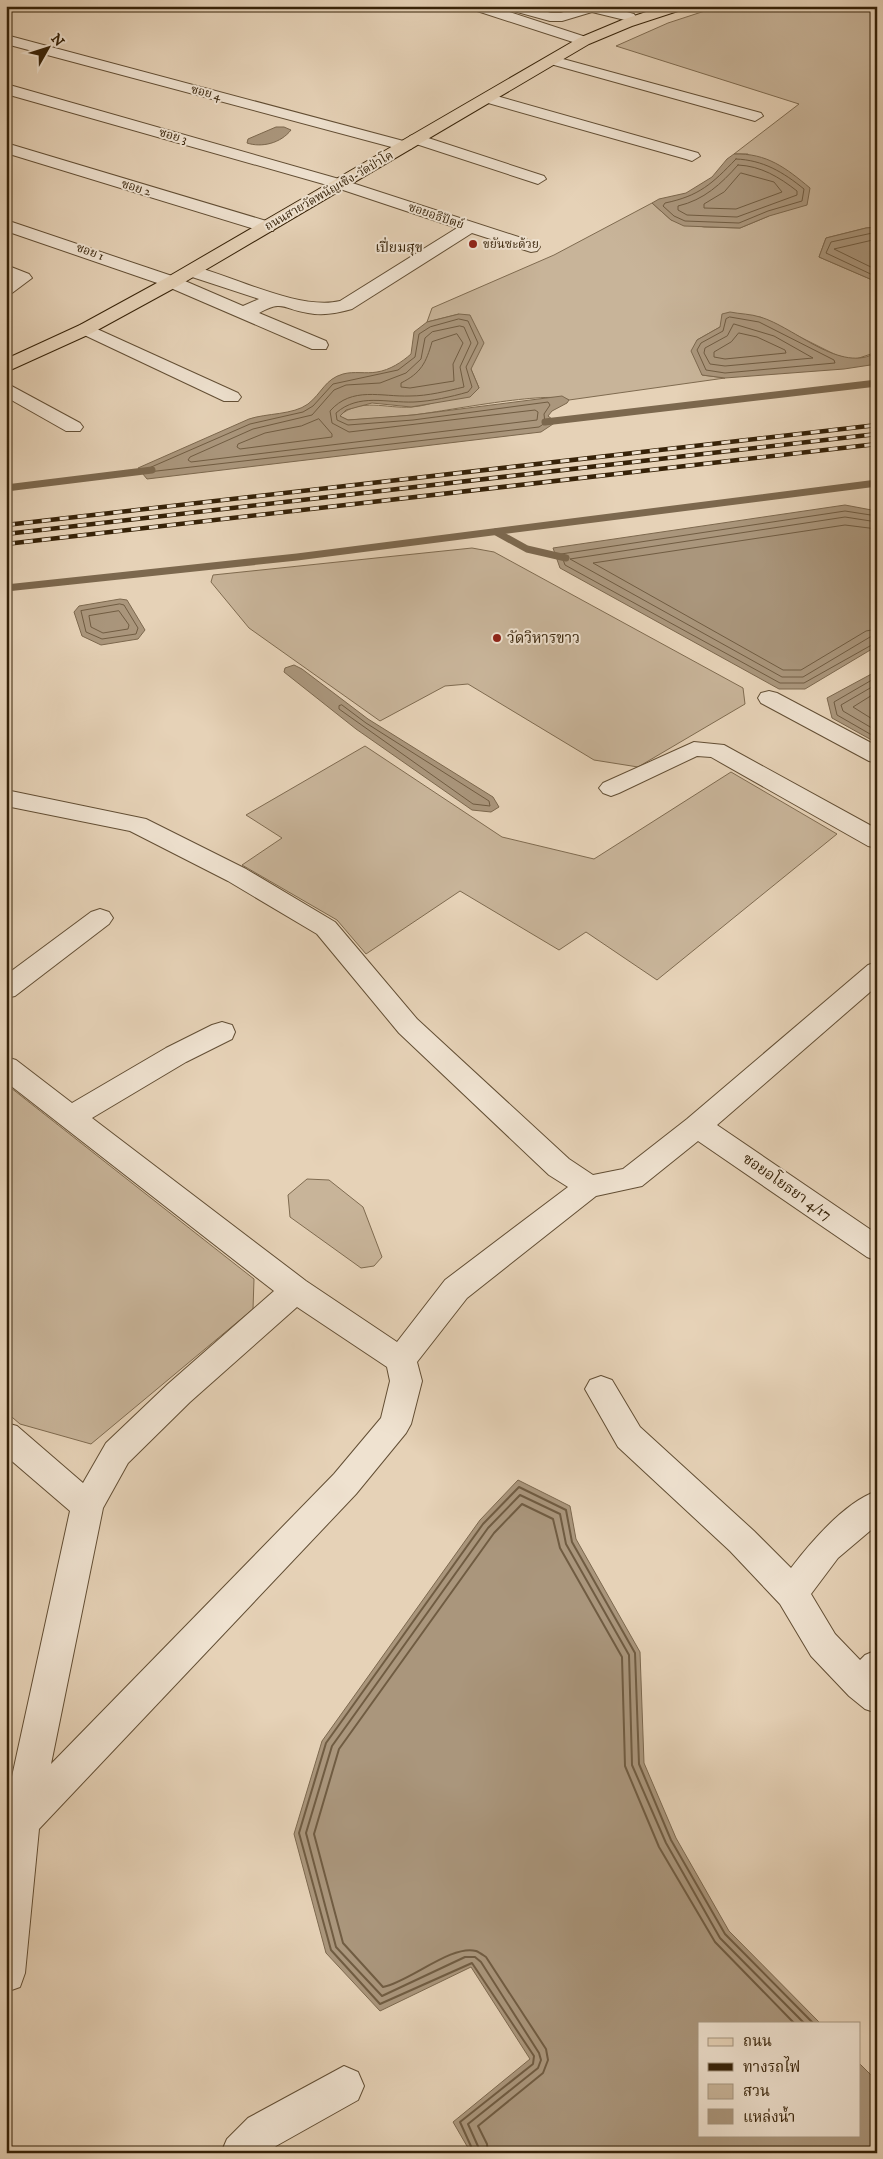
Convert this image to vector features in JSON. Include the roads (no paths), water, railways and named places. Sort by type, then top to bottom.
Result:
[{"type":"main road","points":[[628,20],[679,6]]},
{"type":"main road","name":"ถนนสายวัดพนัญเชิง-วัดป่าโค","points":[[6,366],[86,329],[192,271],[584,41],[628,20]]},
{"type":"street","points":[[476,6],[584,41]]},
{"type":"street","points":[[511,6],[550,17],[562,17],[591,6],[628,20]]},
{"type":"street","name":"ถนนสายวัดพนัญเชิง-วัดป่าโค","points":[[628,20],[644,6]]},
{"type":"street","name":"ซอย 4","points":[[6,39],[410,143],[538,179]]},
{"type":"street","points":[[552,60],[755,116]]},
{"type":"street","name":"ซอย 3","points":[[6,89],[340,184]]},
{"type":"street","points":[[486,98],[692,156]]},
{"type":"street","name":"ซอย 2","points":[[6,148],[267,227]]},
{"type":"street","name":"ซอยอธิปัตย์","points":[[340,184],[531,247]]},
{"type":"street","name":"ซอย 1","points":[[6,224],[172,282],[319,345]]},
{"type":"street","points":[[192,271],[308,308],[330,309],[346,305],[470,227]]},
{"type":"street","points":[[6,270],[23,278],[6,289]]},
{"type":"street","points":[[244,313],[263,303],[278,299]]},
{"type":"street","points":[[86,329],[231,397]]},
{"type":"street","points":[[6,389],[73,427]]},
{"type":"street","points":[[769,698],[877,756]]},
{"type":"street","points":[[611,788],[694,749],[716,750],[877,840]]},
{"type":"street","points":[[6,798],[137,824],[236,875],[326,928],[408,1026],[559,1167],[589,1186]]},
{"type":"street","points":[[6,988],[100,918]]},
{"type":"street","points":[[401,1360],[456,1289],[589,1186],[608,1184],[632,1178],[697,1126],[876,971]]},
{"type":"street","points":[[70,1117],[176,1055],[222,1032]]},
{"type":"street","points":[[6,1067],[295,1290],[401,1360],[406,1381],[394,1424],[345,1484],[21,1821]]},
{"type":"street","name":"ซอยอโยธยา 4/17","points":[[697,1126],[877,1249]]},
{"type":"street","points":[[6,1972],[21,1821],[87,1506],[117,1453],[179,1393],[295,1290]]},
{"type":"street","points":[[601,1389],[629,1437],[742,1541],[792,1593],[823,1645],[871,1683]]},
{"type":"street","points":[[6,1436],[87,1506]]},
{"type":"street","points":[[792,1593],[826,1548],[877,1506]]},
{"type":"street","points":[[241,2153],[262,2132],[344,2086]]},
{"type":"water","points":[[276,127],[284,127],[291,130],[277,141],[265,145],[247,143],[248,139]]},
{"type":"water","points":[[734,154],[746,154],[766,159],[793,174],[810,188],[807,205],[769,216],[740,228],[684,226],[671,220],[652,203],[659,199],[686,193],[712,177],[727,159]]},
{"type":"water","points":[[877,227],[877,282],[819,257],[826,238]]},
{"type":"water","points":[[730,312],[757,316],[774,322],[833,354],[848,358],[863,358],[877,352],[877,364],[844,369],[725,378],[702,375],[691,351],[697,340],[720,327],[722,314]]},
{"type":"water","points":[[459,314],[470,315],[484,343],[471,369],[479,388],[470,397],[411,407],[372,403],[346,410],[340,416],[348,420],[413,415],[562,396],[569,400],[567,403],[552,411],[548,416],[556,422],[541,432],[147,479],[138,468],[249,419],[302,408],[313,400],[337,376],[347,373],[377,372],[391,368],[411,354],[414,332],[427,322]]},
{"type":"water","points":[[845,505],[877,511],[877,646],[805,689],[779,689],[560,568],[553,548]]},
{"type":"water","points":[[120,599],[127,600],[145,630],[138,639],[101,645],[82,636],[74,612],[79,606]]},
{"type":"water","points":[[294,665],[368,719],[493,797],[499,807],[491,812],[472,810],[356,729],[284,672],[285,668]]},
{"type":"water","points":[[877,671],[877,743],[832,718],[827,698]]},
{"type":"water","points":[[518,1480],[570,1506],[576,1539],[640,1652],[644,1763],[676,1838],[729,1931],[819,2022],[698,2022],[698,2136],[860,2136],[860,2064],[877,2081],[877,2153],[471,2153],[453,2122],[530,2059],[471,1967],[380,2011],[326,1953],[294,1834],[322,1741],[480,1520]]},
{"type":"waterway","points":[[545,422],[877,383]]},
{"type":"waterway","points":[[6,488],[152,470]]},
{"type":"waterway","points":[[6,588],[297,557],[877,483]]},
{"type":"waterway","points":[[496,532],[527,549],[566,558]]},
{"type":"railway","points":[[6,525],[877,425]]},
{"type":"railway","points":[[6,534],[877,434]]},
{"type":"railway","points":[[6,544],[877,444]]},
{"type":"place","name":"ขยันซะด้วย","points":[[473,244]]},
{"type":"place","name":"วัดวิหารขาว","points":[[497,638]]},
{"type":"district","name":"เปี่ยมสุข","points":[[399,248]]}]
